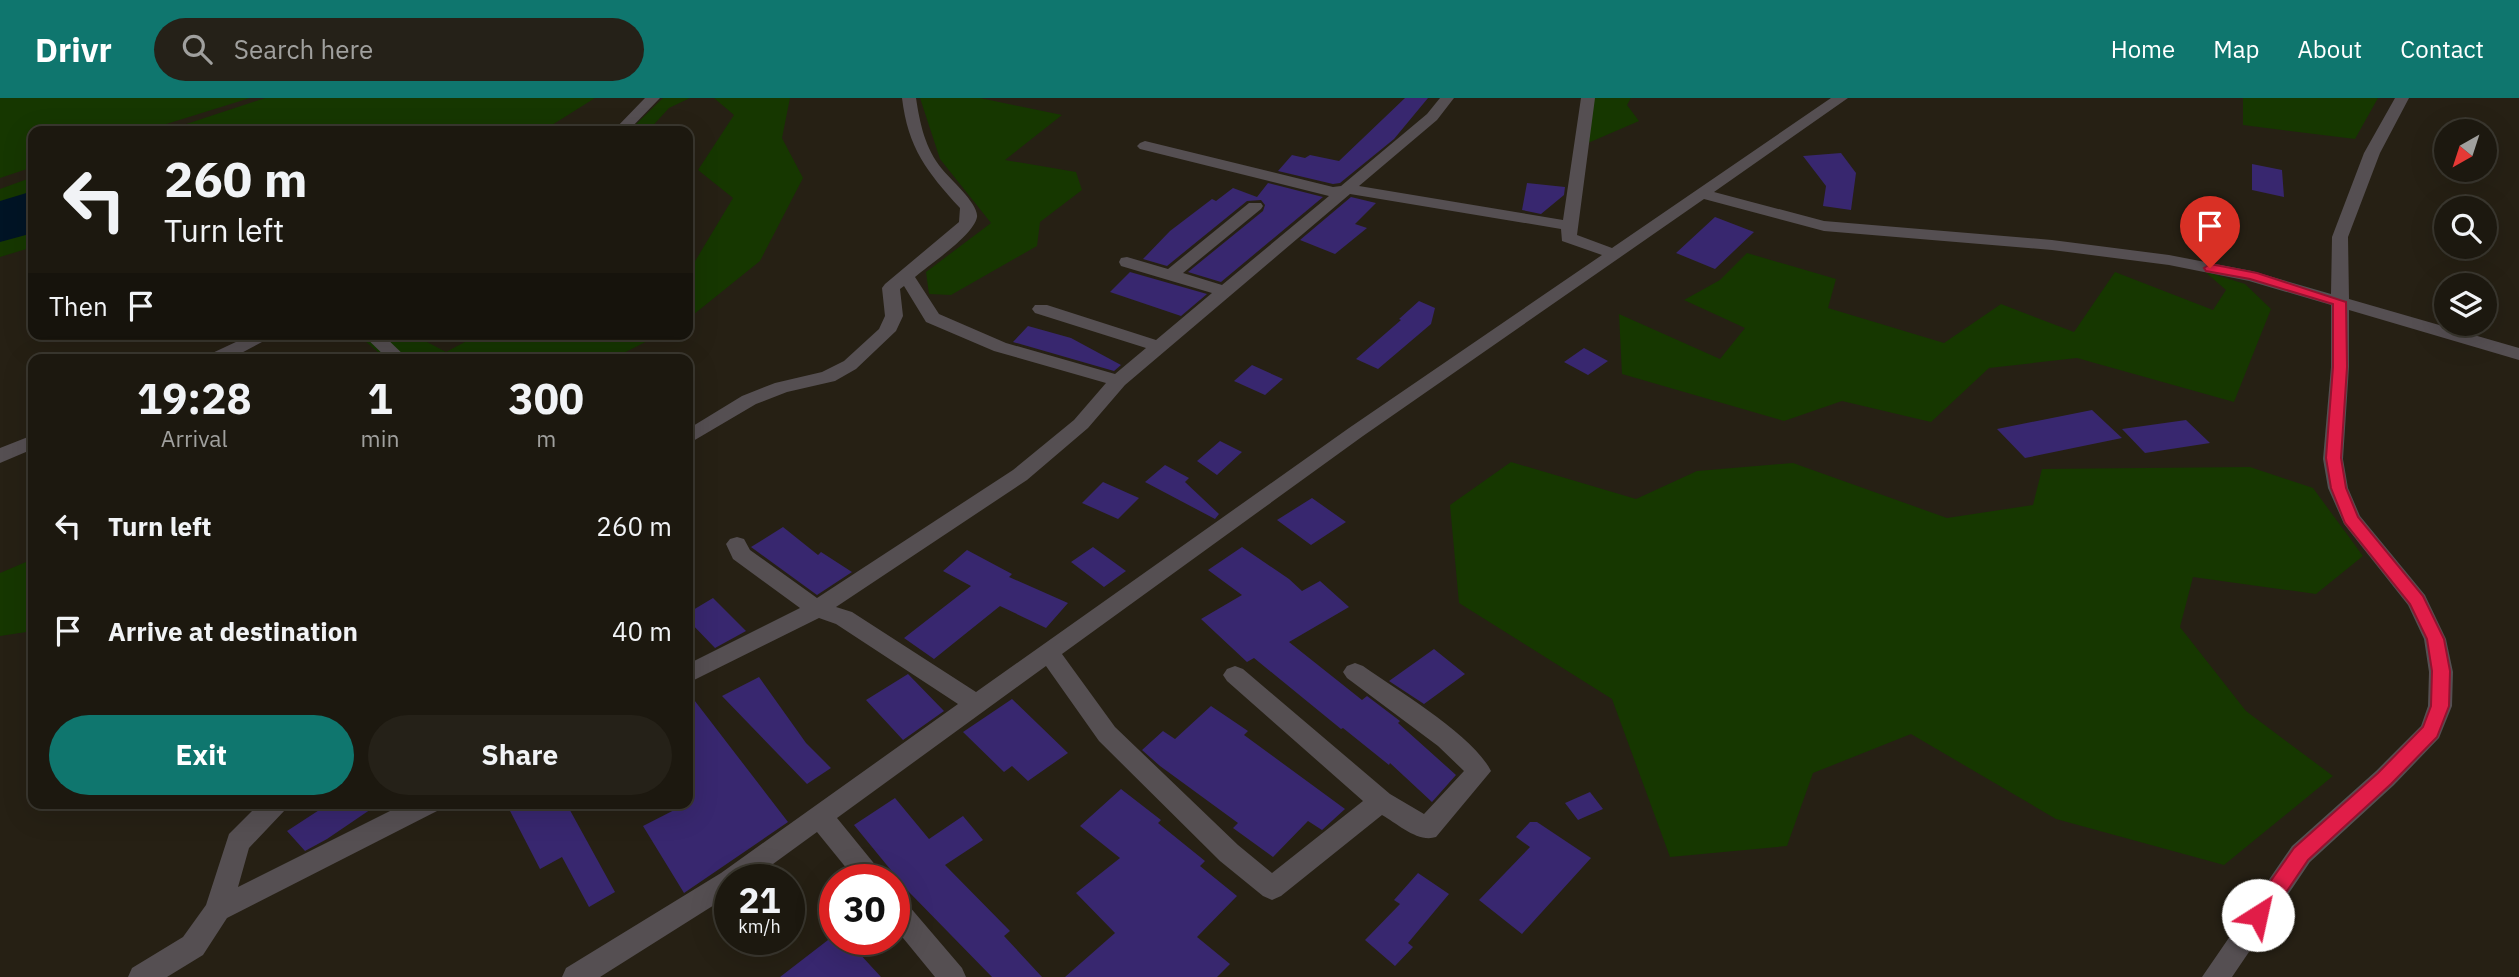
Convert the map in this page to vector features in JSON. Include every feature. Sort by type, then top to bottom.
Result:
[{"type":"street","points":[[625,126],[653,98]]},
{"type":"street","points":[[693,433],[750,400],[782,387],[828,377],[850,365],[887,331],[894,316],[891,288],[960,231],[968,221],[970,213],[922,152],[911,120],[909,98]]},
{"type":"street","points":[[693,671],[817,609],[1020,475],[1081,424],[1118,382],[1432,117],[1447,98]]},
{"type":"street","points":[[1588,98],[1568,238],[1615,254]]},
{"type":"street","points":[[755,864],[1356,432],[1841,98]]},
{"type":"street","points":[[2216,977],[2301,854],[2385,778],[2431,731],[2440,706],[2441,671],[2435,639],[2417,601],[2351,519],[2338,488],[2333,458],[2340,367],[2340,237],[2372,153],[2402,98]]},
{"type":"street","points":[[1145,146],[1333,192],[1347,189],[1570,226]]},
{"type":"street","points":[[1702,194],[1824,226],[2052,245],[2169,260],[2252,276],[2519,354]]},
{"type":"street","points":[[1171,275],[1255,206]]},
{"type":"street","points":[[1127,262],[1227,292]]},
{"type":"street","points":[[905,275],[932,318],[1000,347],[1118,382]]},
{"type":"street","points":[[1041,309],[1160,347]]},
{"type":"street","points":[[225,354],[255,340]]},
{"type":"street","points":[[378,340],[393,354]]},
{"type":"street","points":[[0,456],[28,443]]},
{"type":"street","points":[[737,544],[741,554],[817,609],[844,618],[978,705]]},
{"type":"street","points":[[1048,652],[1107,734],[1229,853],[1272,888],[1314,858],[1381,801]]},
{"type":"street","points":[[1235,676],[1381,801],[1427,829],[1479,771],[1447,739],[1355,672]]},
{"type":"street","points":[[142,977],[193,946],[218,910],[238,842],[270,809]]},
{"type":"street","points":[[218,910],[418,809]]},
{"type":"street","points":[[821,818],[859,864]]},
{"type":"street","points":[[576,977],[714,892]]},
{"type":"street","points":[[910,926],[953,977]]},
{"type":"green space","points":[[0,98],[250,98],[160,126],[28,126],[28,169],[0,178]]},
{"type":"green space","points":[[265,98],[595,98],[548,126],[180,126]]},
{"type":"green space","points":[[663,98],[690,98],[669,108],[653,126],[634,126]]},
{"type":"green space","points":[[714,98],[790,98],[782,138],[803,178],[760,261],[693,315],[693,265],[733,198],[698,170],[734,115]]},
{"type":"green space","points":[[920,98],[980,98],[1062,115],[1005,160],[1076,172],[1082,190],[1040,222],[1037,246],[951,295],[929,294],[926,272],[991,223],[940,159]]},
{"type":"green space","points":[[1589,98],[1631,98],[1627,105],[1639,121],[1588,143]]},
{"type":"green space","points":[[2243,98],[2378,98],[2355,139],[2243,125]]},
{"type":"green space","points":[[28,179],[28,249],[0,257],[0,189]]},
{"type":"green space","points":[[1747,253],[1836,279],[1828,308],[1944,343],[2001,304],[2074,332],[2115,272],[2213,310],[2226,290],[2204,271],[2245,284],[2271,309],[2234,402],[2077,358],[1989,368],[1931,422],[1842,401],[1784,421],[1622,374],[1619,314],[1720,359],[1745,328],[1684,300],[1720,280]]},
{"type":"green space","points":[[364,340],[423,340],[446,352],[469,340],[649,340],[622,354],[380,354]]},
{"type":"green space","points":[[1511,462],[1636,499],[1697,471],[1793,463],[1947,518],[2033,505],[2042,469],[2250,467],[2313,488],[2363,556],[2316,594],[2193,577],[2180,627],[2246,711],[2333,776],[2224,865],[2056,819],[1911,734],[1813,773],[1787,846],[1670,857],[1612,699],[1459,603],[1450,505]]},
{"type":"green space","points":[[28,561],[28,632],[0,636],[0,573]]},
{"type":"water","points":[[28,193],[28,234],[0,242],[0,201]]},
{"type":"building","points":[[1405,98],[1428,98],[1394,139],[1340,183],[1333,184],[1278,171],[1292,155],[1305,158],[1310,155],[1339,161]]},
{"type":"building","points":[[1841,153],[1856,173],[1851,210],[1823,206],[1826,186],[1803,156]]},
{"type":"building","points":[[2252,164],[2282,170],[2284,197],[2252,190]]},
{"type":"building","points":[[1268,183],[1323,197],[1221,282],[1188,272],[1263,211],[1265,205],[1261,200],[1247,201],[1167,266],[1143,259],[1170,231],[1212,199],[1216,201],[1233,188],[1257,197]]},
{"type":"building","points":[[1527,183],[1565,187],[1564,195],[1541,214],[1522,210]]},
{"type":"building","points":[[1351,197],[1376,203],[1355,224],[1367,228],[1335,254],[1300,240]]},
{"type":"building","points":[[1715,217],[1754,232],[1715,269],[1676,253]]},
{"type":"building","points":[[1130,272],[1207,294],[1181,316],[1110,292]]},
{"type":"building","points":[[1419,301],[1435,308],[1431,324],[1378,369],[1356,359],[1401,320],[1399,319]]},
{"type":"building","points":[[1028,326],[1071,338],[1121,365],[1114,371],[1013,342]]},
{"type":"building","points":[[1584,348],[1608,361],[1588,375],[1564,362]]},
{"type":"building","points":[[1252,365],[1283,379],[1265,395],[1234,381]]},
{"type":"building","points":[[2092,410],[2122,438],[2025,458],[1997,429]]},
{"type":"building","points":[[2186,420],[2210,443],[2145,453],[2122,429]]},
{"type":"building","points":[[1220,441],[1242,452],[1217,475],[1197,461]]},
{"type":"building","points":[[1165,465],[1189,478],[1185,482],[1219,514],[1215,519],[1145,482]]},
{"type":"building","points":[[1103,482],[1139,498],[1118,519],[1082,503]]},
{"type":"building","points":[[1312,498],[1346,522],[1311,545],[1277,520]]},
{"type":"building","points":[[783,527],[818,555],[821,552],[852,572],[817,595],[751,547]]},
{"type":"building","points":[[1093,547],[1126,571],[1104,587],[1071,562]]},
{"type":"building","points":[[1242,547],[1302,591],[1320,581],[1349,607],[1289,642],[1362,700],[1367,696],[1400,721],[1398,723],[1456,775],[1432,802],[1390,763],[1389,765],[1341,729],[1254,658],[1247,662],[1201,619],[1242,595],[1208,570]]},
{"type":"building","points":[[967,550],[1012,574],[1009,577],[1068,603],[1046,628],[1000,606],[934,659],[904,638],[971,586],[943,571]]},
{"type":"building","points":[[713,598],[746,631],[715,648],[693,625],[693,610]]},
{"type":"building","points":[[1434,649],[1465,674],[1424,704],[1389,681]]},
{"type":"building","points":[[908,674],[944,711],[903,740],[866,700]]},
{"type":"building","points":[[759,677],[806,743],[831,768],[807,784],[722,696]]},
{"type":"building","points":[[693,698],[788,822],[726,864],[714,864],[714,873],[684,893],[643,826],[676,809],[693,809]]},
{"type":"building","points":[[1012,699],[1068,753],[1028,781],[1012,766],[1004,772],[963,732]]},
{"type":"building","points":[[1211,706],[1248,731],[1244,735],[1345,809],[1322,830],[1308,821],[1273,857],[1233,828],[1238,823],[1142,750],[1163,731],[1175,739]]},
{"type":"building","points":[[1121,789],[1161,820],[1158,823],[1205,861],[1200,866],[1237,896],[1197,937],[1230,964],[1217,977],[1065,977],[1115,933],[1076,893],[1120,858],[1080,826]]},
{"type":"building","points":[[1590,792],[1603,809],[1578,820],[1565,803]]},
{"type":"building","points":[[895,798],[929,839],[963,816],[983,840],[945,865],[1010,931],[1004,936],[1042,977],[992,977],[910,893],[910,864],[886,864],[854,825]]},
{"type":"building","points":[[321,809],[371,809],[305,851],[287,831]]},
{"type":"building","points":[[509,809],[569,809],[615,892],[589,907],[562,857],[540,869]]},
{"type":"building","points":[[1530,822],[1537,822],[1591,858],[1522,934],[1479,900],[1530,847],[1516,837]]},
{"type":"building","points":[[1418,873],[1449,894],[1408,943],[1413,947],[1395,966],[1365,940],[1400,904],[1394,900]]},
{"type":"building","points":[[819,947],[819,955],[861,955],[881,977],[780,977]]},
{"type":"route","points":[[2210,268],[2252,276],[2340,302],[2340,367],[2333,458],[2338,488],[2351,519],[2417,601],[2435,639],[2441,671],[2440,706],[2431,731],[2385,778],[2301,854],[2258,915]]}]
